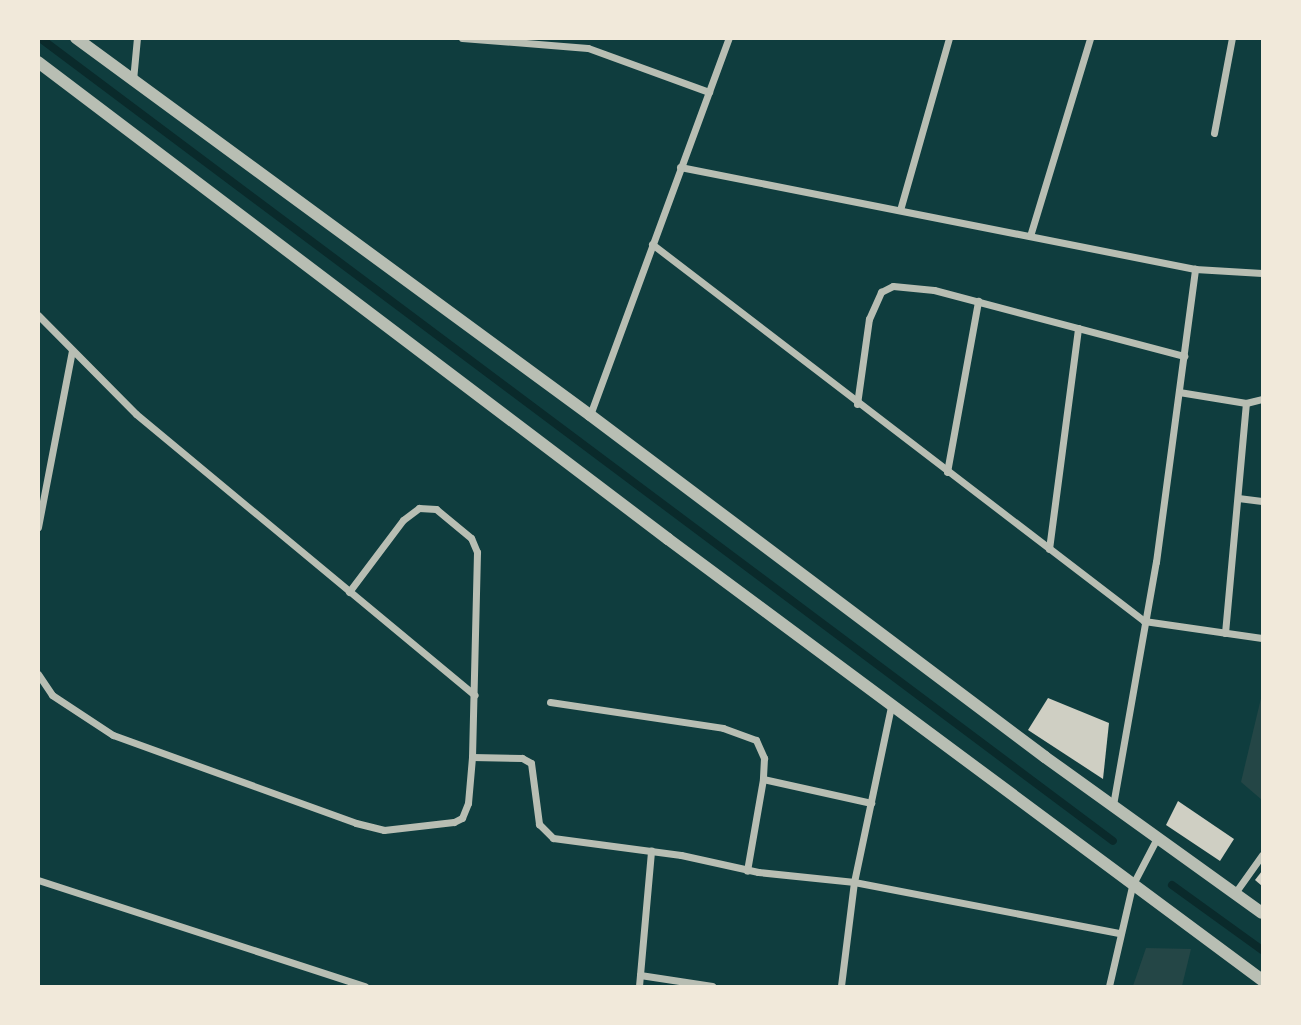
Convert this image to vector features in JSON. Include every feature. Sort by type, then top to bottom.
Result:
[{"type":"street","points":[[76,38],[590,415],[1113,805],[1262,912]]},
{"type":"street","points":[[133,80],[138,38]]},
{"type":"street","points":[[463,38],[588,48],[709,92]]},
{"type":"street","points":[[590,415],[729,38]]},
{"type":"street","points":[[900,210],[949,38]]},
{"type":"street","points":[[1030,236],[1090,38]]},
{"type":"street","points":[[1214,133],[1232,38]]},
{"type":"street","points":[[38,62],[891,706],[1262,980]]},
{"type":"street","points":[[680,167],[1195,269],[1262,273]]},
{"type":"street","points":[[652,244],[857,404],[1144,621],[1262,638]]},
{"type":"street","points":[[1113,805],[1144,621],[1195,269]]},
{"type":"street","points":[[857,404],[869,319],[881,292],[893,286],[978,302],[1184,356]]},
{"type":"street","points":[[947,472],[978,302]]},
{"type":"street","points":[[38,315],[136,414],[474,695]]},
{"type":"street","points":[[1049,549],[1078,328]]},
{"type":"street","points":[[38,527],[72,351]]},
{"type":"street","points":[[1179,392],[1246,403],[1262,399]]},
{"type":"street","points":[[1225,633],[1246,403]]},
{"type":"street","points":[[1238,498],[1262,501]]},
{"type":"street","points":[[38,674],[52,695],[113,735],[384,830],[439,827],[462,818],[472,757],[477,552],[454,521],[436,509],[419,508],[403,520],[349,592]]},
{"type":"street","points":[[550,702],[744,732],[756,740],[764,758],[747,871]]},
{"type":"street","points":[[841,986],[854,881],[891,706]]},
{"type":"street","points":[[472,757],[522,758],[531,763],[539,824],[553,838],[651,851],[747,871],[854,881],[1120,933]]},
{"type":"street","points":[[762,779],[871,803]]},
{"type":"street","points":[[1109,986],[1132,886],[1158,836]]},
{"type":"street","points":[[639,986],[651,851]]},
{"type":"street","points":[[1235,893],[1262,855]]},
{"type":"street","points":[[38,880],[365,986]]},
{"type":"street","points":[[640,975],[712,986]]},
{"type":"shaded area","points":[[1262,694],[1262,800],[1241,782]]},
{"type":"shaded area","points":[[1146,948],[1191,949],[1182,986],[1133,986]]},
{"type":"building","points":[[1048,698],[1109,723],[1103,779],[1028,730]]},
{"type":"building","points":[[1178,801],[1234,839],[1220,861],[1166,825]]},
{"type":"building","points":[[1262,871],[1262,886],[1255,880]]},
{"type":"waterway","points":[[40,38],[1113,841]]},
{"type":"waterway","points":[[1172,885],[1262,950]]}]
